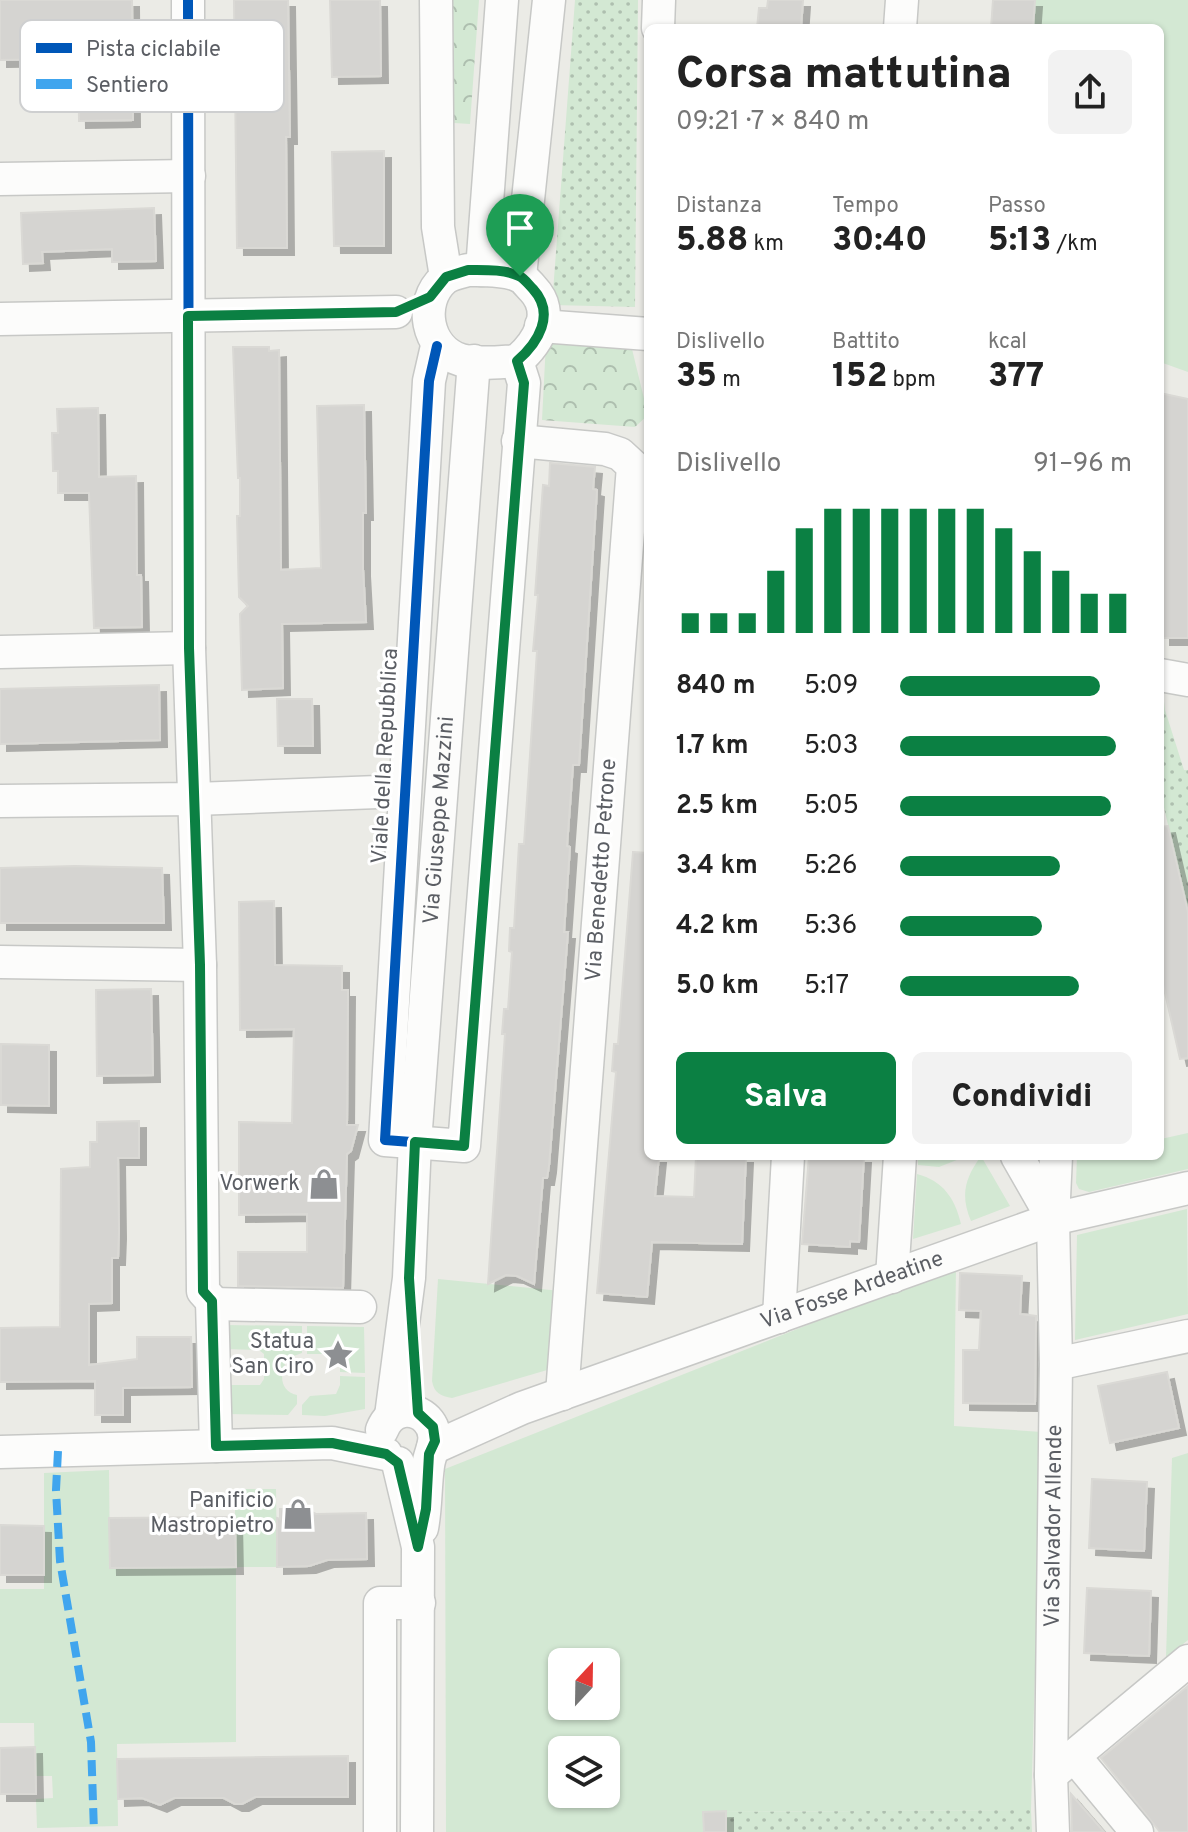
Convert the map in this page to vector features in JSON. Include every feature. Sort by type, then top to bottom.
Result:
[{"type":"street","points":[[188,0],[188,20]]},
{"type":"street","points":[[434,338],[438,287],[436,0]]},
{"type":"street","points":[[482,270],[502,0]]},
{"type":"street","points":[[520,276],[549,0]]},
{"type":"street","points":[[658,24],[659,0]]},
{"type":"street","points":[[900,24],[902,0]]},
{"type":"street","points":[[189,112],[189,648],[200,965],[203,1291],[212,1304],[216,1446]]},
{"type":"street","points":[[0,179],[189,176]]},
{"type":"street","points":[[0,319],[396,312],[468,270],[520,276],[540,297],[543,311],[533,347],[517,361],[459,359],[396,312]]},
{"type":"street","points":[[541,326],[644,334]]},
{"type":"street","name":"Viale della Repubblica","points":[[415,1142],[385,1140],[434,338]]},
{"type":"street","name":"Via Giuseppe Mazzini","points":[[417,1832],[418,1547],[426,1509],[408,1437],[409,1278],[415,1142],[474,361]]},
{"type":"street","points":[[415,1142],[464,1146],[524,383],[517,361]]},
{"type":"street","name":"Via Benedetto Petrone","points":[[518,441],[605,449],[620,454],[633,466],[562,1394]]},
{"type":"street","points":[[0,652],[189,648]]},
{"type":"street","points":[[1164,676],[1188,680]]},
{"type":"street","points":[[0,801],[195,799],[404,791]]},
{"type":"street","points":[[0,962],[200,965]]},
{"type":"street","points":[[779,1317],[788,1160]]},
{"type":"street","points":[[892,1277],[900,1160]]},
{"type":"street","points":[[1019,1160],[1053,1219]]},
{"type":"street","name":"Via Salvador Allende","points":[[1053,1832],[1062,1766],[1053,1219],[1056,1160]]},
{"type":"street","name":"Via Fosse Ardeatine","points":[[408,1437],[522,1408],[1053,1219],[1188,1188]]},
{"type":"street","points":[[212,1304],[360,1307]]},
{"type":"street","points":[[1056,1364],[1188,1336]]},
{"type":"street","points":[[0,1452],[332,1443],[408,1437]]},
{"type":"street","points":[[380,1832],[380,1603],[419,1603]]},
{"type":"street","points":[[1137,1832],[1062,1766],[1188,1661]]},
{"type":"green space","points":[[452,0],[479,0],[470,124],[454,123]]},
{"type":"green space","points":[[575,0],[638,0],[635,307],[552,305]]},
{"type":"green space","points":[[1035,0],[1188,0],[1188,372],[1164,363],[1164,24],[1033,24]]},
{"type":"green space","points":[[546,342],[632,349],[644,398],[644,419],[635,427],[542,420]]},
{"type":"green space","points":[[1164,702],[1184,770],[1188,770],[1188,913],[1164,808]]},
{"type":"green space","points":[[1188,1133],[1188,1169],[1089,1192],[1079,1189],[1076,1183],[1077,1160],[1164,1160],[1164,1138]]},
{"type":"green space","points":[[918,1160],[957,1160],[939,1167],[918,1165]]},
{"type":"green space","points":[[978,1160],[983,1160],[1010,1206],[971,1221],[965,1195],[971,1172]]},
{"type":"green space","points":[[917,1174],[941,1186],[955,1206],[961,1224],[913,1239]]},
{"type":"green space","points":[[1187,1209],[1188,1314],[1075,1340],[1077,1235]]},
{"type":"green space","points":[[956,1266],[954,1426],[1042,1432],[1031,1810],[704,1812],[703,1832],[446,1832],[445,1469]]},
{"type":"green space","points":[[438,1279],[561,1291],[554,1368],[452,1398],[439,1393],[432,1381]]},
{"type":"green space","points":[[226,1325],[302,1326],[302,1353],[288,1358],[282,1375],[287,1390],[297,1395],[297,1404],[288,1415],[227,1414],[226,1385],[260,1385],[264,1379],[264,1354],[259,1350],[226,1349]]},
{"type":"green space","points":[[307,1326],[364,1327],[365,1373],[340,1372],[340,1367],[349,1356],[336,1342],[323,1354],[307,1354]]},
{"type":"green space","points":[[340,1376],[365,1377],[365,1409],[325,1416],[302,1415],[302,1405],[310,1396],[336,1394]]},
{"type":"green space","points":[[1188,1453],[1188,1640],[1166,1658],[1172,1458]]},
{"type":"green space","points":[[109,1470],[110,1567],[235,1567],[235,1489],[276,1489],[277,1567],[236,1567],[236,1742],[117,1744],[118,1826],[37,1828],[36,1799],[53,1798],[52,1776],[35,1776],[34,1723],[0,1723],[0,1589],[44,1589],[44,1473]]},
{"type":"green space","points":[[1031,1810],[1032,1832],[703,1832],[703,1812]]},
{"type":"building","points":[[0,0],[132,0],[132,20],[20,20],[20,60],[0,60]]},
{"type":"building","points":[[234,0],[288,0],[290,137],[286,137],[287,248],[237,248],[235,112],[284,112],[284,20],[234,20]]},
{"type":"building","points":[[330,0],[380,0],[381,76],[332,77]]},
{"type":"building","points":[[768,0],[803,0],[801,24],[757,24],[759,8],[767,8]]},
{"type":"building","points":[[993,0],[1035,0],[1033,24],[991,24]]},
{"type":"building","points":[[79,112],[133,112],[133,120],[79,121]]},
{"type":"building","points":[[384,151],[384,246],[334,246],[332,152]]},
{"type":"building","points":[[154,208],[156,261],[112,262],[112,249],[42,252],[43,263],[23,264],[21,213]]},
{"type":"building","points":[[233,347],[279,350],[281,570],[321,568],[317,406],[364,405],[366,513],[363,513],[363,569],[366,622],[282,624],[283,688],[242,690],[240,614],[248,606],[239,597],[237,516],[240,516],[240,478]]},
{"type":"building","points":[[1164,394],[1188,399],[1188,638],[1164,638]]},
{"type":"building","points":[[98,408],[99,477],[136,476],[137,575],[141,575],[142,627],[94,628],[89,493],[58,493],[58,471],[53,471],[52,433],[58,433],[57,409]]},
{"type":"building","points":[[550,463],[595,467],[593,489],[597,490],[579,765],[573,765],[567,846],[570,847],[564,932],[568,932],[549,1166],[547,1178],[543,1178],[534,1284],[517,1276],[506,1275],[488,1284],[505,1034],[502,1034],[504,1009],[508,1009],[512,952],[509,951],[510,928],[514,928],[519,844],[524,844],[537,651],[533,651],[538,595],[535,595],[543,485],[549,486]]},
{"type":"building","points":[[159,685],[160,740],[0,744],[0,689]]},
{"type":"building","points":[[277,699],[312,699],[313,746],[278,746]]},
{"type":"building","points":[[1164,826],[1168,826],[1188,912],[1188,1058],[1180,1059],[1164,989]]},
{"type":"building","points":[[633,852],[644,853],[644,1160],[659,1160],[655,1196],[694,1197],[696,1160],[746,1160],[742,1244],[652,1242],[647,1297],[597,1293],[616,1072],[612,1071],[614,1044],[618,1044]]},
{"type":"building","points":[[0,868],[162,868],[164,923],[0,923]]},
{"type":"building","points":[[274,901],[275,965],[342,966],[342,990],[348,990],[347,1125],[358,1125],[351,1151],[347,1154],[343,1288],[238,1286],[238,1252],[307,1252],[307,1214],[239,1215],[239,1122],[292,1123],[294,1029],[240,1030],[239,902]]},
{"type":"building","points":[[151,989],[153,1075],[97,1076],[96,990]]},
{"type":"building","points":[[1,1044],[49,1045],[49,1106],[1,1105]]},
{"type":"building","points":[[139,1121],[139,1158],[118,1158],[118,1258],[112,1258],[112,1303],[89,1304],[89,1365],[137,1359],[137,1337],[191,1337],[192,1387],[123,1388],[123,1415],[95,1415],[95,1381],[0,1382],[0,1328],[60,1327],[61,1169],[90,1167],[90,1142],[97,1142],[97,1122]]},
{"type":"building","points":[[809,1160],[864,1160],[859,1242],[850,1241],[850,1247],[802,1244]]},
{"type":"building","points":[[960,1273],[1022,1276],[1020,1314],[1036,1316],[1035,1404],[963,1403],[963,1350],[979,1350],[981,1311],[959,1310]]},
{"type":"building","points":[[1167,1372],[1179,1428],[1110,1443],[1098,1386]]},
{"type":"building","points":[[1092,1479],[1147,1482],[1144,1551],[1089,1548]]},
{"type":"building","points":[[280,1509],[307,1510],[316,1514],[366,1513],[367,1559],[327,1560],[309,1566],[277,1567],[277,1518],[280,1519]]},
{"type":"building","points":[[235,1517],[236,1567],[110,1568],[109,1518]]},
{"type":"building","points":[[0,1525],[44,1526],[44,1575],[0,1575]]},
{"type":"building","points":[[1087,1588],[1151,1591],[1149,1656],[1084,1653]]},
{"type":"building","points":[[1188,1686],[1188,1832],[1160,1832],[1101,1758]]},
{"type":"building","points":[[35,1747],[36,1794],[0,1794],[0,1748]]},
{"type":"building","points":[[348,1756],[348,1797],[255,1797],[242,1804],[224,1798],[174,1798],[160,1805],[142,1798],[118,1799],[117,1759]]},
{"type":"building","points":[[1071,1794],[1104,1832],[1072,1832]]},
{"type":"building","points":[[726,1811],[726,1832],[704,1832],[703,1812]]},
{"type":"marked path","points":[[58,1451],[56,1490],[60,1561],[91,1742],[94,1832]]},
{"type":"cycle path","points":[[188,0],[188,20]]},
{"type":"cycle path","points":[[188,112],[189,648],[200,965],[203,1291],[212,1301],[216,1446]]},
{"type":"cycle path","points":[[437,346],[429,381],[385,1140],[464,1146],[524,383],[517,361]]},
{"type":"place","name":"Vorwerk","points":[[324,1184]]},
{"type":"place","name":"Statua San Ciro","points":[[338,1355]]},
{"type":"place","name":"Panificio Mastropietro","points":[[298,1514]]},
{"type":"route","points":[[468,270],[520,276],[540,297],[543,311],[539,336],[533,347],[517,361],[524,383],[464,1146],[415,1142],[409,1278],[418,1413],[429,1421],[435,1434],[429,1454],[426,1509],[418,1547],[398,1463],[386,1454],[332,1443],[216,1446],[212,1301],[203,1291],[200,965],[189,648],[188,316],[396,312],[430,297],[446,277],[468,270]]}]
